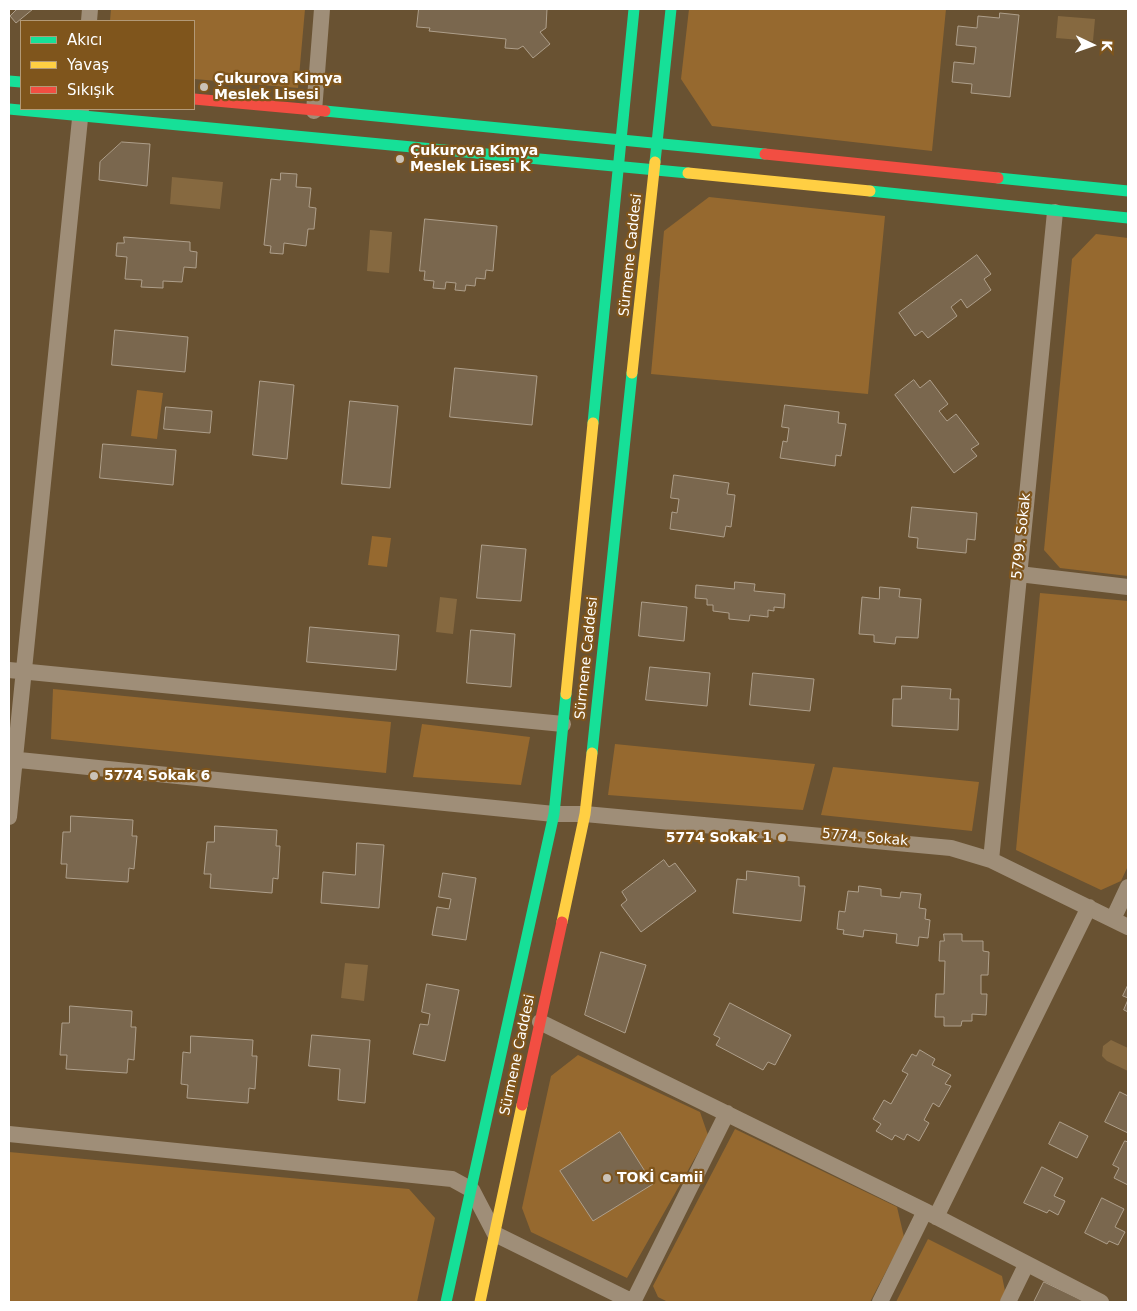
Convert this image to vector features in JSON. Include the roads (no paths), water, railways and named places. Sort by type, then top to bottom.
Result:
[{"type":"street","points":[[314,111],[322,9]]},
{"type":"street","name":"Sürmene Caddesi","points":[[446,1302],[554,814],[634,9]]},
{"type":"street","name":"Sürmene Caddesi","points":[[480,1302],[585,814],[671,9]]},
{"type":"street","points":[[195,99],[621,139],[1128,190]]},
{"type":"street","points":[[33,110],[80,112],[1128,218]]},
{"type":"street","points":[[9,817],[16,670],[80,112]]},
{"type":"street","name":"5799. Sokak","points":[[991,860],[1055,212]]},
{"type":"street","points":[[1018,574],[1128,587]]},
{"type":"street","points":[[16,670],[563,724]]},
{"type":"street","name":"5774. Sokak","points":[[11,760],[554,814],[585,814],[915,843],[951,848],[991,860],[1128,926]]},
{"type":"street","points":[[1113,919],[1128,888]]},
{"type":"street","points":[[880,1302],[930,1214],[1089,907]]},
{"type":"street","points":[[540,1022],[930,1214],[1101,1302]]},
{"type":"street","points":[[9,1134],[452,1179],[472,1190],[495,1234],[633,1302],[727,1113]]},
{"type":"street","points":[[1008,1302],[1026,1265]]},
{"type":"place","name":"Çukurova Kimya Meslek Lisesi","points":[[204,87]]},
{"type":"place","name":"Çukurova Kimya Meslek Lisesi K","points":[[400,159]]},
{"type":"place","name":"5774 Sokak 6","points":[[94,776]]},
{"type":"place","name":"5774 Sokak 1","points":[[782,838]]},
{"type":"place","name":"TOKİ Camii","points":[[607,1178]]}]
